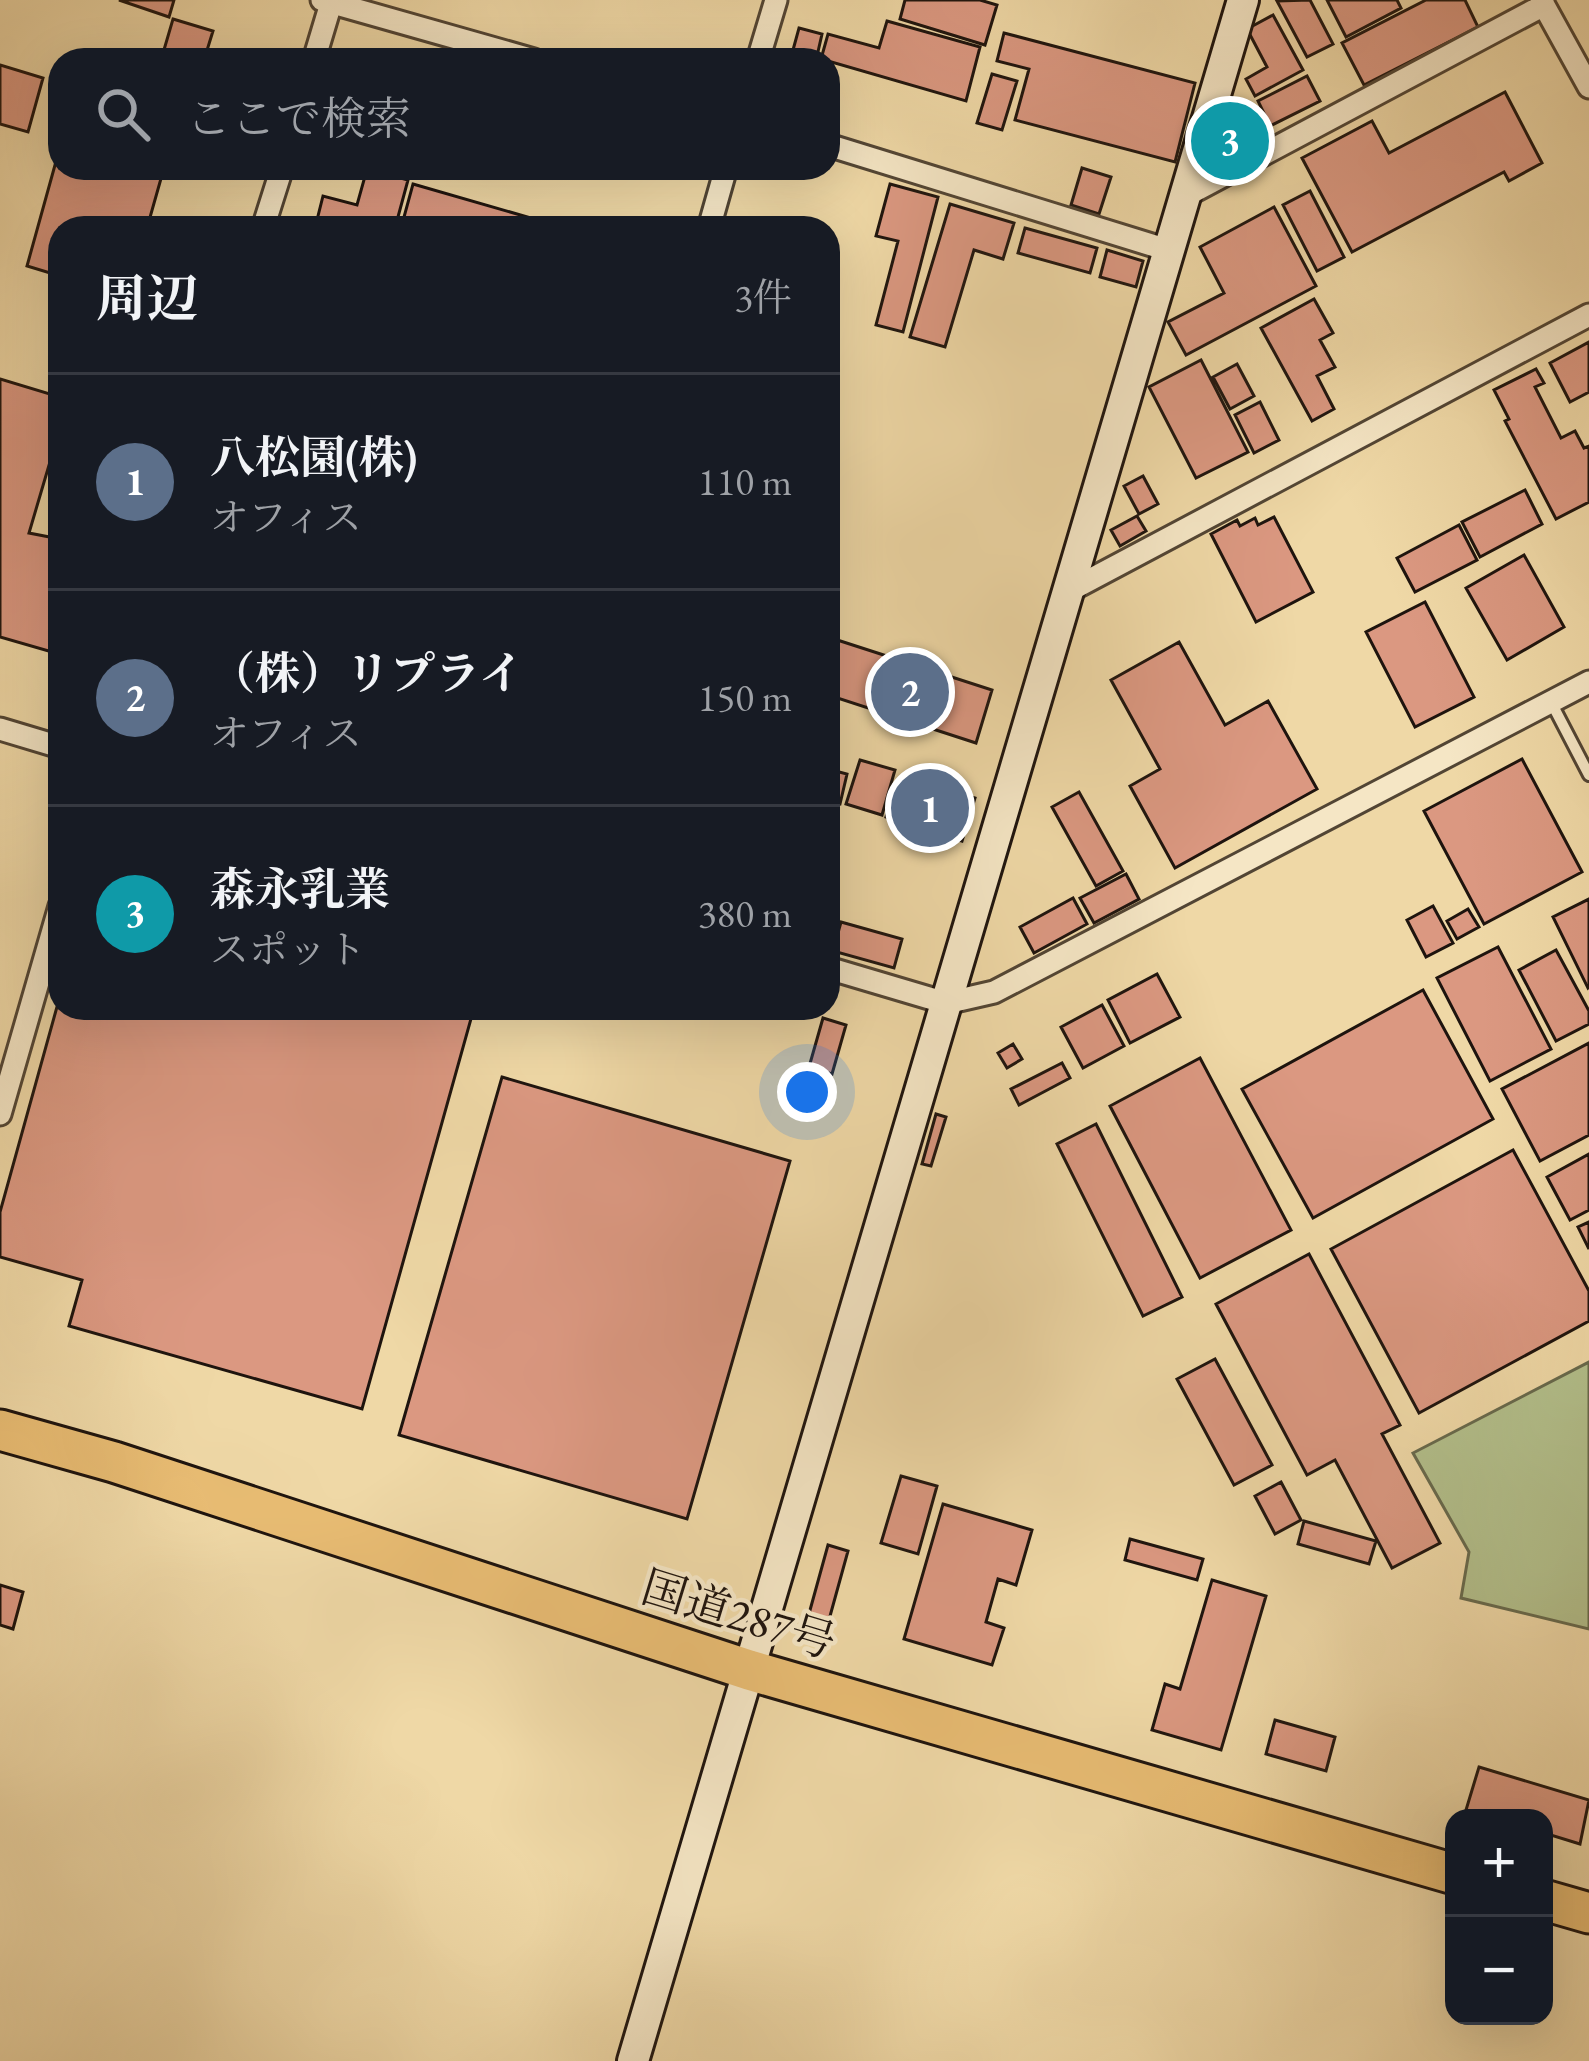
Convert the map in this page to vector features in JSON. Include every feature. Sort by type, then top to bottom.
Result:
[{"type":"highway","name":"国道287号","points":[[0,1430],[114,1462],[749,1670],[1445,1871]]},
{"type":"highway","points":[[1553,1903],[1589,1913]]},
{"type":"street","points":[[762,48],[776,0]]},
{"type":"street","points":[[633,2061],[1243,0]]},
{"type":"street","points":[[317,48],[329,1],[492,48]]},
{"type":"street","points":[[1187,195],[1543,2],[1588,83]]},
{"type":"street","points":[[840,149],[1171,251]]},
{"type":"street","points":[[267,216],[277,180]]},
{"type":"street","points":[[713,216],[723,180]]},
{"type":"street","points":[[1067,592],[1589,315]]},
{"type":"street","points":[[840,972],[946,1003],[994,992],[1589,682]]},
{"type":"street","points":[[0,729],[48,743]]},
{"type":"street","points":[[0,1114],[48,948]]},
{"type":"lane","points":[[1551,702],[1589,775]]},
{"type":"green space","points":[[1589,1362],[1589,1629],[1461,1598],[1469,1552],[1413,1453]]},
{"type":"building","points":[[119,0],[174,0],[169,17]]},
{"type":"building","points":[[905,0],[980,0],[997,5],[985,45],[900,19]]},
{"type":"building","points":[[1310,0],[1333,44],[1307,57],[1277,1]]},
{"type":"building","points":[[1327,0],[1397,0],[1401,8],[1346,37]]},
{"type":"building","points":[[1426,0],[1465,0],[1478,27],[1364,85],[1342,43]]},
{"type":"building","points":[[1273,15],[1303,70],[1255,96],[1246,79],[1267,67],[1247,29]]},
{"type":"building","points":[[173,19],[213,31],[208,48],[165,48]]},
{"type":"building","points":[[887,21],[980,47],[966,101],[840,65],[840,48],[824,48],[828,34],[879,48]]},
{"type":"building","points":[[799,28],[822,34],[819,48],[794,48]]},
{"type":"building","points":[[1004,33],[1195,83],[1175,162],[1015,120],[1029,69],[997,61]]},
{"type":"building","points":[[0,65],[43,78],[28,132],[0,124]]},
{"type":"building","points":[[992,74],[1017,81],[1002,130],[977,123]]},
{"type":"building","points":[[1307,76],[1320,101],[1270,126],[1258,101]]},
{"type":"building","points":[[1505,92],[1542,163],[1509,181],[1504,172],[1352,252],[1302,158],[1372,121],[1389,153]]},
{"type":"building","points":[[1237,127],[1246,143],[1222,156],[1213,139]]},
{"type":"building","points":[[1082,168],[1111,177],[1099,214],[1071,205]]},
{"type":"building","points":[[51,180],[161,180],[150,216],[48,216],[48,272],[27,266]]},
{"type":"building","points":[[364,180],[408,180],[398,216],[318,216],[323,196],[357,205]]},
{"type":"building","points":[[413,184],[524,216],[404,216]]},
{"type":"building","points":[[890,184],[938,197],[903,332],[876,325],[898,241],[876,236]]},
{"type":"building","points":[[1310,191],[1344,257],[1317,271],[1283,205]]},
{"type":"building","points":[[950,204],[1014,223],[1003,259],[974,250],[945,347],[910,337]]},
{"type":"building","points":[[1274,207],[1316,286],[1186,355],[1168,322],[1224,293],[1200,247]]},
{"type":"building","points":[[1025,228],[1097,248],[1090,273],[1018,253]]},
{"type":"building","points":[[1107,250],[1143,261],[1136,287],[1100,277]]},
{"type":"building","points":[[1314,299],[1333,333],[1320,340],[1335,367],[1317,376],[1334,409],[1312,421],[1261,328]]},
{"type":"building","points":[[1589,342],[1589,392],[1570,402],[1550,363]]},
{"type":"building","points":[[1201,360],[1248,452],[1196,478],[1149,387]]},
{"type":"building","points":[[1237,364],[1254,396],[1230,409],[1213,377]]},
{"type":"building","points":[[1536,369],[1544,383],[1535,387],[1561,438],[1575,431],[1584,448],[1589,446],[1589,502],[1556,519],[1494,390]]},
{"type":"building","points":[[0,379],[48,393],[48,469],[29,533],[48,537],[48,651],[0,637]]},
{"type":"building","points":[[1260,402],[1279,440],[1254,453],[1235,415]]},
{"type":"building","points":[[1143,476],[1158,504],[1139,514],[1124,486]]},
{"type":"building","points":[[1525,490],[1542,524],[1480,557],[1462,522]]},
{"type":"building","points":[[1137,516],[1146,531],[1120,546],[1111,530]]},
{"type":"building","points":[[1274,517],[1313,592],[1256,622],[1211,534],[1237,520],[1240,526],[1255,518],[1258,525]]},
{"type":"building","points":[[1459,525],[1477,560],[1415,592],[1397,558]]},
{"type":"building","points":[[1524,555],[1564,627],[1507,660],[1466,588]]},
{"type":"building","points":[[1425,602],[1474,697],[1415,727],[1366,632]]},
{"type":"building","points":[[840,641],[992,690],[976,743],[840,699]]},
{"type":"building","points":[[1179,642],[1225,725],[1268,701],[1317,789],[1175,868],[1130,786],[1160,769],[1111,680]]},
{"type":"building","points":[[1522,759],[1582,872],[1484,924],[1424,811]]},
{"type":"building","points":[[860,760],[895,770],[882,815],[846,804]]},
{"type":"building","points":[[840,772],[847,774],[840,804]]},
{"type":"building","points":[[930,784],[975,798],[962,841],[886,817],[895,789],[926,798]]},
{"type":"building","points":[[1079,792],[1123,871],[1096,886],[1052,807]]},
{"type":"building","points":[[1126,874],[1139,899],[1094,923],[1080,898]]},
{"type":"building","points":[[1073,898],[1087,924],[1034,953],[1020,927]]},
{"type":"building","points":[[1589,899],[1589,987],[1588,988],[1553,917]]},
{"type":"building","points":[[1433,906],[1453,943],[1426,957],[1407,920]]},
{"type":"building","points":[[1468,909],[1479,927],[1457,939],[1447,921]]},
{"type":"building","points":[[841,922],[902,939],[894,968],[840,953]]},
{"type":"building","points":[[1498,947],[1551,1049],[1490,1081],[1437,978]]},
{"type":"building","points":[[1556,950],[1589,1011],[1589,1024],[1556,1041],[1519,970]]},
{"type":"building","points":[[1157,974],[1180,1017],[1130,1043],[1108,1000]]},
{"type":"building","points":[[1423,990],[1493,1119],[1313,1218],[1242,1089]]},
{"type":"building","points":[[1102,1005],[1124,1046],[1083,1068],[1061,1027]]},
{"type":"building","points":[[53,1020],[471,1020],[362,1409],[69,1326],[82,1280],[0,1257],[0,1212]]},
{"type":"building","points":[[822,1020],[846,1025],[832,1074],[809,1067]]},
{"type":"building","points":[[1589,1043],[1589,1135],[1540,1161],[1502,1089]]},
{"type":"building","points":[[1013,1044],[1022,1059],[1007,1068],[998,1053]]},
{"type":"building","points":[[1200,1058],[1291,1230],[1200,1278],[1110,1106]]},
{"type":"building","points":[[1062,1063],[1070,1078],[1019,1105],[1011,1089]]},
{"type":"building","points":[[502,1077],[790,1161],[687,1519],[399,1435]]},
{"type":"building","points":[[936,1114],[946,1117],[931,1166],[922,1164]]},
{"type":"building","points":[[1096,1124],[1182,1297],[1143,1316],[1057,1144]]},
{"type":"building","points":[[1513,1150],[1589,1291],[1589,1321],[1419,1413],[1331,1249]]},
{"type":"building","points":[[1589,1154],[1589,1210],[1570,1220],[1547,1177]]},
{"type":"building","points":[[1589,1222],[1589,1249],[1578,1227]]},
{"type":"building","points":[[1309,1254],[1400,1425],[1382,1434],[1440,1543],[1392,1568],[1335,1460],[1307,1475],[1216,1304]]},
{"type":"building","points":[[1215,1359],[1272,1465],[1234,1485],[1177,1379]]},
{"type":"building","points":[[901,1476],[937,1486],[918,1554],[881,1543]]},
{"type":"building","points":[[1281,1482],[1301,1520],[1275,1534],[1255,1496]]},
{"type":"building","points":[[943,1504],[1032,1530],[1016,1585],[998,1579],[986,1622],[1004,1628],[992,1665],[904,1639]]},
{"type":"building","points":[[1304,1521],[1376,1541],[1369,1564],[1298,1544]]},
{"type":"building","points":[[1130,1539],[1203,1559],[1197,1580],[1125,1560]]},
{"type":"building","points":[[828,1545],[848,1551],[827,1627],[807,1621]]},
{"type":"building","points":[[1212,1580],[1266,1596],[1221,1750],[1152,1730],[1165,1684],[1180,1689]]},
{"type":"building","points":[[0,1585],[23,1592],[13,1629],[0,1625]]},
{"type":"building","points":[[1275,1720],[1335,1737],[1326,1771],[1266,1754]]},
{"type":"building","points":[[1479,1767],[1589,1800],[1580,1844],[1553,1836],[1553,1809],[1466,1809]]},
{"type":"place","name":"森永乳業","points":[[1230,141]]},
{"type":"place","name":"（株）リプライ","points":[[910,692]]},
{"type":"place","name":"八松園(株)","points":[[930,808]]}]
